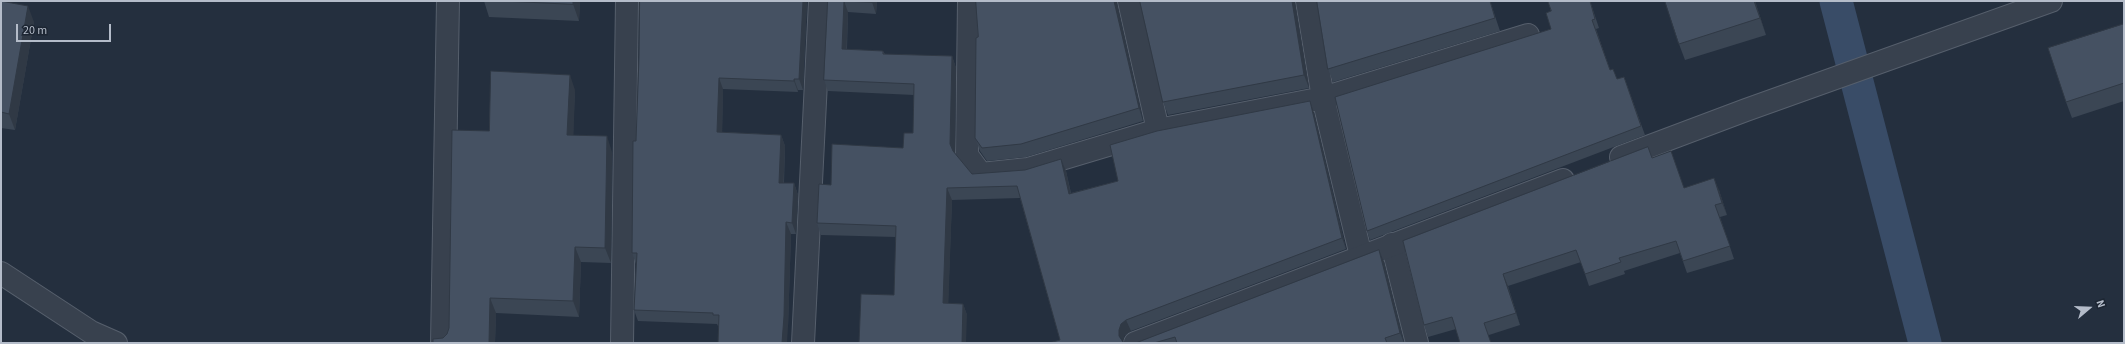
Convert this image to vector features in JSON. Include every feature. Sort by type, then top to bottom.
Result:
[{"type":"street","points":[[442,343],[448,1]]},
{"type":"street","points":[[622,343],[627,1]]},
{"type":"street","points":[[803,343],[820,1]]},
{"type":"street","points":[[969,1],[967,156],[981,174],[1028,169],[1158,130],[1323,98],[1528,35]]},
{"type":"street","points":[[1129,1],[1158,130]]},
{"type":"street","points":[[1307,1],[1323,98],[1361,256]]},
{"type":"street","points":[[1606,163],[1746,110],[2051,1]]},
{"type":"street","points":[[1135,343],[1174,335],[1361,256],[1584,172]]},
{"type":"street","points":[[1392,244],[1417,343]]},
{"type":"street","points":[[1,273],[91,332],[116,343]]},
{"type":"building","points":[[1,1],[28,6],[9,114],[1,112]]},
{"type":"building","points":[[503,1],[573,1],[573,4]]},
{"type":"building","points":[[640,1],[803,1],[799,79],[794,79],[794,81],[719,78],[717,132],[781,135],[779,183],[794,183],[792,223],[786,222],[782,343],[718,343],[719,315],[713,315],[713,313],[634,310],[637,253],[632,253],[633,141],[636,141]]},
{"type":"building","points":[[828,1],[844,1],[842,49],[883,51],[883,54],[952,56],[950,144],[953,151],[972,174],[1025,170],[1061,159],[1069,194],[1118,181],[1110,145],[1157,131],[1310,101],[1342,238],[1126,320],[1121,324],[1119,336],[1123,342],[1127,343],[1049,343],[1060,340],[1017,186],[947,188],[943,303],[963,304],[962,343],[859,343],[861,294],[894,295],[896,226],[817,223],[819,184],[831,185],[832,144],[903,148],[904,133],[913,133],[914,84],[824,80]]},
{"type":"building","points":[[846,1],[872,1],[872,2]]},
{"type":"building","points":[[976,1],[1114,1],[1139,108],[1021,144],[982,148],[975,138],[976,38],[978,37]]},
{"type":"building","points":[[1140,1],[1292,1],[1304,75],[1163,102]]},
{"type":"building","points":[[1317,1],[1490,1],[1495,18],[1328,69]]},
{"type":"building","points":[[1548,1],[1590,1],[1595,19],[1592,20],[1610,70],[1613,69],[1617,79],[1624,77],[1641,126],[1367,231],[1335,97],[1551,29],[1546,13],[1551,11]]},
{"type":"building","points":[[1665,1],[1754,1],[1760,18],[1679,44]]},
{"type":"building","points":[[2124,24],[2124,83],[2066,102],[2048,48]]},
{"type":"building","points":[[491,71],[570,75],[567,135],[607,136],[605,248],[575,247],[573,301],[490,298],[489,343],[433,343],[433,339],[443,338],[447,334],[449,328],[452,130],[489,131]]},
{"type":"building","points":[[1648,147],[1652,158],[1671,151],[1684,188],[1714,178],[1722,203],[1715,205],[1730,246],[1683,261],[1676,241],[1619,258],[1621,262],[1585,274],[1576,250],[1503,274],[1516,313],[1484,323],[1491,343],[1460,343],[1452,317],[1424,325],[1403,241]]},
{"type":"building","points":[[1379,250],[1400,333],[1385,338],[1387,343],[1177,343],[1175,337],[1154,343],[1136,343]]},
{"type":"waterway","points":[[1836,1],[1925,343]]}]
